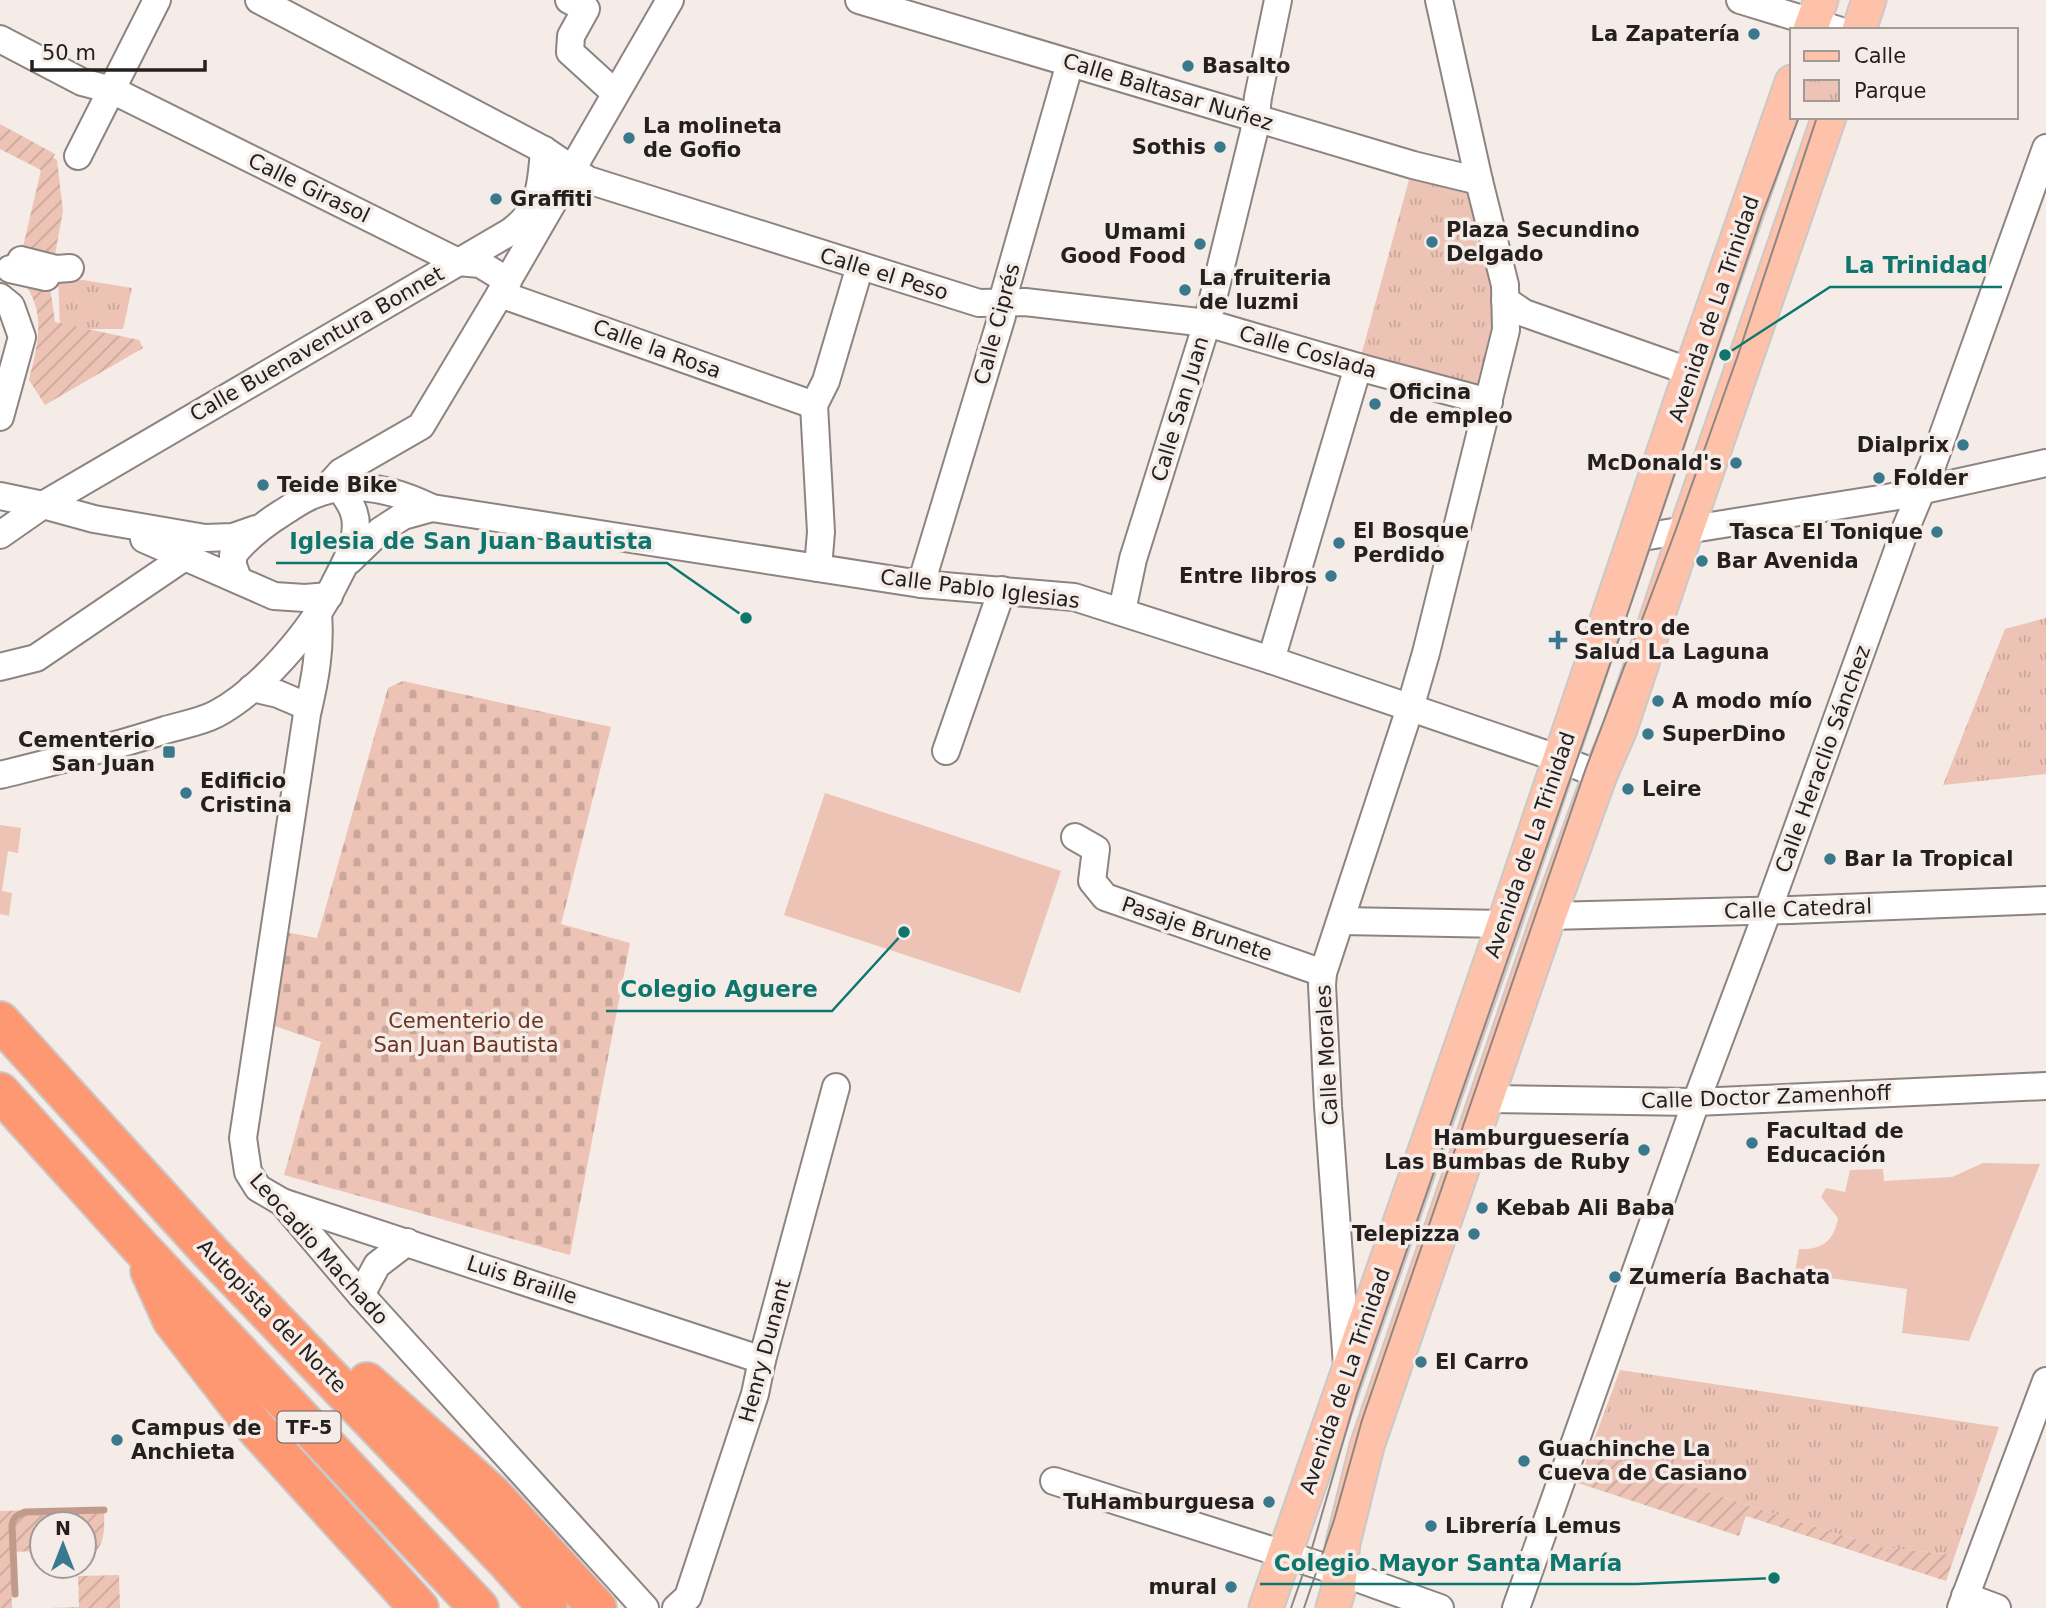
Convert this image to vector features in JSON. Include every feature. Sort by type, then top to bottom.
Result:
[{"type":"highway","name":"Autopista del Norte","points":[[0,1021],[211,1254],[323,1370],[360,1376],[493,1495],[580,1602]]},
{"type":"highway","name":"TF-5","points":[[0,1092],[140,1247],[479,1608]]},
{"type":"highway","points":[[140,1247],[172,1320],[214,1375],[255,1427],[419,1608]]},
{"type":"main road","points":[[1860,28],[1869,0]]},
{"type":"main road","name":"Avenida de La Trinidad","points":[[1266,1608],[1504,924],[1790,88]]},
{"type":"main road","name":"Avenida de La Trinidad","points":[[1333,1608],[1339,1591],[1329,1568],[1343,1543],[1367,1446],[1549,916],[1600,775],[1620,729],[1828,119]]},
{"type":"street","points":[[78,156],[158,0]]},
{"type":"street","name":"Calle el Peso","points":[[259,0],[544,150],[588,180],[979,303],[1025,302],[1207,323]]},
{"type":"street","points":[[0,496],[94,519],[205,538],[233,537],[258,528],[308,496],[332,489],[341,472],[421,426],[670,0]]},
{"type":"street","name":"Calle Baltasar Nuñez","points":[[859,0],[1413,166],[1479,181]]},
{"type":"street","name":"Calle San Juan","points":[[1122,611],[1133,559],[1207,323],[1254,132],[1258,97],[1278,0]]},
{"type":"street","name":"Calle Morales","points":[[1348,1374],[1328,1106],[1323,973],[1410,708],[1506,330],[1505,285],[1439,0]]},
{"type":"street","points":[[1740,0],[1820,20]]},
{"type":"street","points":[[582,3],[571,36],[570,52],[615,93]]},
{"type":"street","name":"Calle Girasol","points":[[0,39],[82,82],[111,90],[458,262],[480,264],[504,287]]},
{"type":"street","name":"Calle Ciprés","points":[[921,584],[1002,316],[1005,291],[1070,63]]},
{"type":"street","name":"Calle Heraclio Sánchez","points":[[1516,1608],[1696,1102],[2046,148]]},
{"type":"street","name":"Calle Buenaventura Bonnet","points":[[0,535],[43,505],[510,232],[521,224],[536,204],[544,150]]},
{"type":"street","points":[[0,417],[22,337],[10,306],[2,298],[12,261],[46,277],[47,272],[20,265],[21,260],[57,269],[70,268]]},
{"type":"street","points":[[818,568],[821,532],[814,405],[826,381],[860,266]]},
{"type":"street","name":"Calle la Rosa","points":[[504,287],[814,405]]},
{"type":"street","points":[[1505,300],[1524,313],[1691,372]]},
{"type":"street","name":"Calle Coslada","points":[[1207,323],[1489,402]]},
{"type":"street","points":[[1271,660],[1358,367]]},
{"type":"street","points":[[1636,538],[1922,491],[2045,477]]},
{"type":"street","name":"Calle Pablo Iglesias","points":[[332,489],[360,487],[412,498],[432,508],[921,584],[1074,597],[1271,660],[1600,775]]},
{"type":"street","points":[[0,775],[118,746],[216,714],[252,688],[296,643],[324,605],[343,567],[355,537],[356,519],[352,506],[332,489]]},
{"type":"street","points":[[343,567],[380,531],[402,516],[432,508]]},
{"type":"street","points":[[94,519],[186,556],[274,596],[305,598],[324,605]]},
{"type":"street","points":[[239,579],[233,565],[233,555],[258,528]]},
{"type":"street","points":[[0,667],[36,658],[186,556]]},
{"type":"street","points":[[947,751],[1002,590]]},
{"type":"street","name":"Leocadio Machado","points":[[274,596],[286,613],[296,643],[307,710]]},
{"type":"street","name":"Leocadio Machado","points":[[324,605],[317,671],[307,710],[243,1138],[248,1172],[258,1188],[282,1202],[361,1296],[645,1608]]},
{"type":"street","points":[[252,688],[278,694],[307,710]]},
{"type":"street","name":"Pasaje Brunete","points":[[1075,837],[1096,849],[1092,881],[1104,897],[1323,973]]},
{"type":"street","name":"Calle Catedral","points":[[1549,916],[2046,900]]},
{"type":"street","points":[[1341,921],[1504,924]]},
{"type":"street","name":"Calle Doctor Zamenhoff","points":[[1487,1100],[1696,1102],[2046,1086]]},
{"type":"street","name":"Henry Dunant","points":[[676,1608],[688,1597],[755,1394],[836,1087]]},
{"type":"street","name":"Luis Braille","points":[[282,1202],[762,1360]]},
{"type":"street","points":[[361,1296],[377,1265],[407,1242]]},
{"type":"street","points":[[1997,1608],[1963,1602],[2046,1381]]},
{"type":"street","points":[[1054,1481],[1329,1568],[1440,1608]]},
{"type":"green space","points":[[0,124],[55,154],[53,158],[57,160],[63,211],[54,260],[22,251],[41,170],[0,149]]},
{"type":"green space","name":"Plaza Secundino Delgado","points":[[1413,165],[1479,181],[1505,285],[1489,402],[1358,367]]},
{"type":"green space","points":[[58,276],[132,288],[123,329],[60,329]]},
{"type":"green space","points":[[49,280],[55,322],[139,340],[143,348],[45,405],[29,380],[37,341],[38,317],[31,293],[23,281]]},
{"type":"green space","points":[[2046,618],[2046,774],[1943,785],[2005,629]]},
{"type":"green space","name":"Cementerio de San Juan Bautista","points":[[403,681],[611,727],[561,924],[630,943],[570,1255],[284,1175],[321,1042],[269,1024],[285,932],[317,938],[388,688]]},
{"type":"green space","points":[[825,793],[1061,871],[1020,993],[784,915]]},
{"type":"green space","points":[[0,825],[21,828],[18,853],[8,851],[2,891],[12,893],[9,916],[0,914]]},
{"type":"green space","points":[[1983,1163],[2040,1164],[1969,1341],[1902,1333],[1907,1289],[1795,1273],[1799,1249],[1820,1246],[1833,1233],[1838,1218],[1821,1197],[1826,1188],[1845,1192],[1850,1170],[1883,1169],[1884,1181],[1952,1177]]},
{"type":"green space","points":[[1620,1370],[1999,1427],[1955,1555],[1880,1547],[1749,1506],[1590,1451]]},
{"type":"green space","points":[[1590,1451],[1749,1506],[1880,1547],[1955,1555],[1946,1581],[1746,1516],[1739,1536],[1578,1483]]},
{"type":"green space","points":[[104,1508],[100,1546],[98,1549],[98,1510],[35,1510]]},
{"type":"green space","points":[[28,1510],[28,1551],[10,1552],[12,1608],[0,1608],[0,1511]]},
{"type":"green space","points":[[119,1575],[120,1608],[49,1608],[79,1607],[78,1580],[98,1580],[98,1576]]},
{"type":"waterway","points":[[15,1594],[12,1526],[16,1517],[25,1512],[104,1510]]},
{"type":"tram line","points":[[1291,1608],[1312,1548],[1357,1394],[1625,621],[1762,215],[1798,119]]},
{"type":"tram line","points":[[1304,1608],[1334,1520],[1362,1420],[1586,768],[1738,355],[1816,119]]},
{"type":"place","name":"La Zapatería","points":[[1754,34]]},
{"type":"place","name":"Basalto","points":[[1188,66]]},
{"type":"place","name":"La molineta de Gofio","points":[[629,138]]},
{"type":"place","name":"Sothis","points":[[1220,147]]},
{"type":"place","name":"Graffiti","points":[[496,199]]},
{"type":"place","name":"Plaza Secundino Delgado","points":[[1432,242]]},
{"type":"place","name":"Umami Good Food","points":[[1200,244]]},
{"type":"place","name":"La fruiteria de luzmi","points":[[1185,290]]},
{"type":"place","name":"La Trinidad","points":[[1725,355]]},
{"type":"place","name":"Oficina de empleo","points":[[1375,404]]},
{"type":"place","name":"Dialprix","points":[[1963,445]]},
{"type":"place","name":"McDonald's","points":[[1736,463]]},
{"type":"place","name":"Folder","points":[[1879,478]]},
{"type":"place","name":"Teide Bike","points":[[263,485]]},
{"type":"place","name":"Tasca El Tonique","points":[[1937,532]]},
{"type":"place","name":"El Bosque Perdido","points":[[1339,543]]},
{"type":"place","name":"Bar Avenida","points":[[1702,561]]},
{"type":"place","name":"Entre libros","points":[[1331,576]]},
{"type":"place","name":"Iglesia de San Juan Bautista","points":[[746,618]]},
{"type":"place","name":"Centro de Salud La Laguna","points":[[1558,640]]},
{"type":"place","name":"A modo mío","points":[[1658,701]]},
{"type":"place","name":"SuperDino","points":[[1648,734]]},
{"type":"place","name":"Cementerio San Juan","points":[[169,752]]},
{"type":"place","name":"Leire","points":[[1628,789]]},
{"type":"place","name":"Edificio Cristina","points":[[186,793]]},
{"type":"place","name":"Bar la Tropical","points":[[1830,859]]},
{"type":"place","name":"Colegio Aguere","points":[[904,932]]},
{"type":"place","name":"Facultad de Educación","points":[[1752,1143]]},
{"type":"place","name":"Hamburguesería Las Bumbas de Ruby","points":[[1644,1150]]},
{"type":"place","name":"Kebab Ali Baba","points":[[1482,1208]]},
{"type":"place","name":"Telepizza","points":[[1474,1234]]},
{"type":"place","name":"Zumería Bachata","points":[[1615,1277]]},
{"type":"place","name":"El Carro","points":[[1421,1362]]},
{"type":"place","name":"Campus de Anchieta","points":[[117,1440]]},
{"type":"place","name":"Guachinche La Cueva de Casiano","points":[[1524,1461]]},
{"type":"place","name":"TuHamburguesa","points":[[1269,1502]]},
{"type":"place","name":"Librería Lemus","points":[[1431,1526]]},
{"type":"place","name":"Colegio Mayor Santa María","points":[[1774,1578]]},
{"type":"place","name":"mural","points":[[1231,1587]]}]
